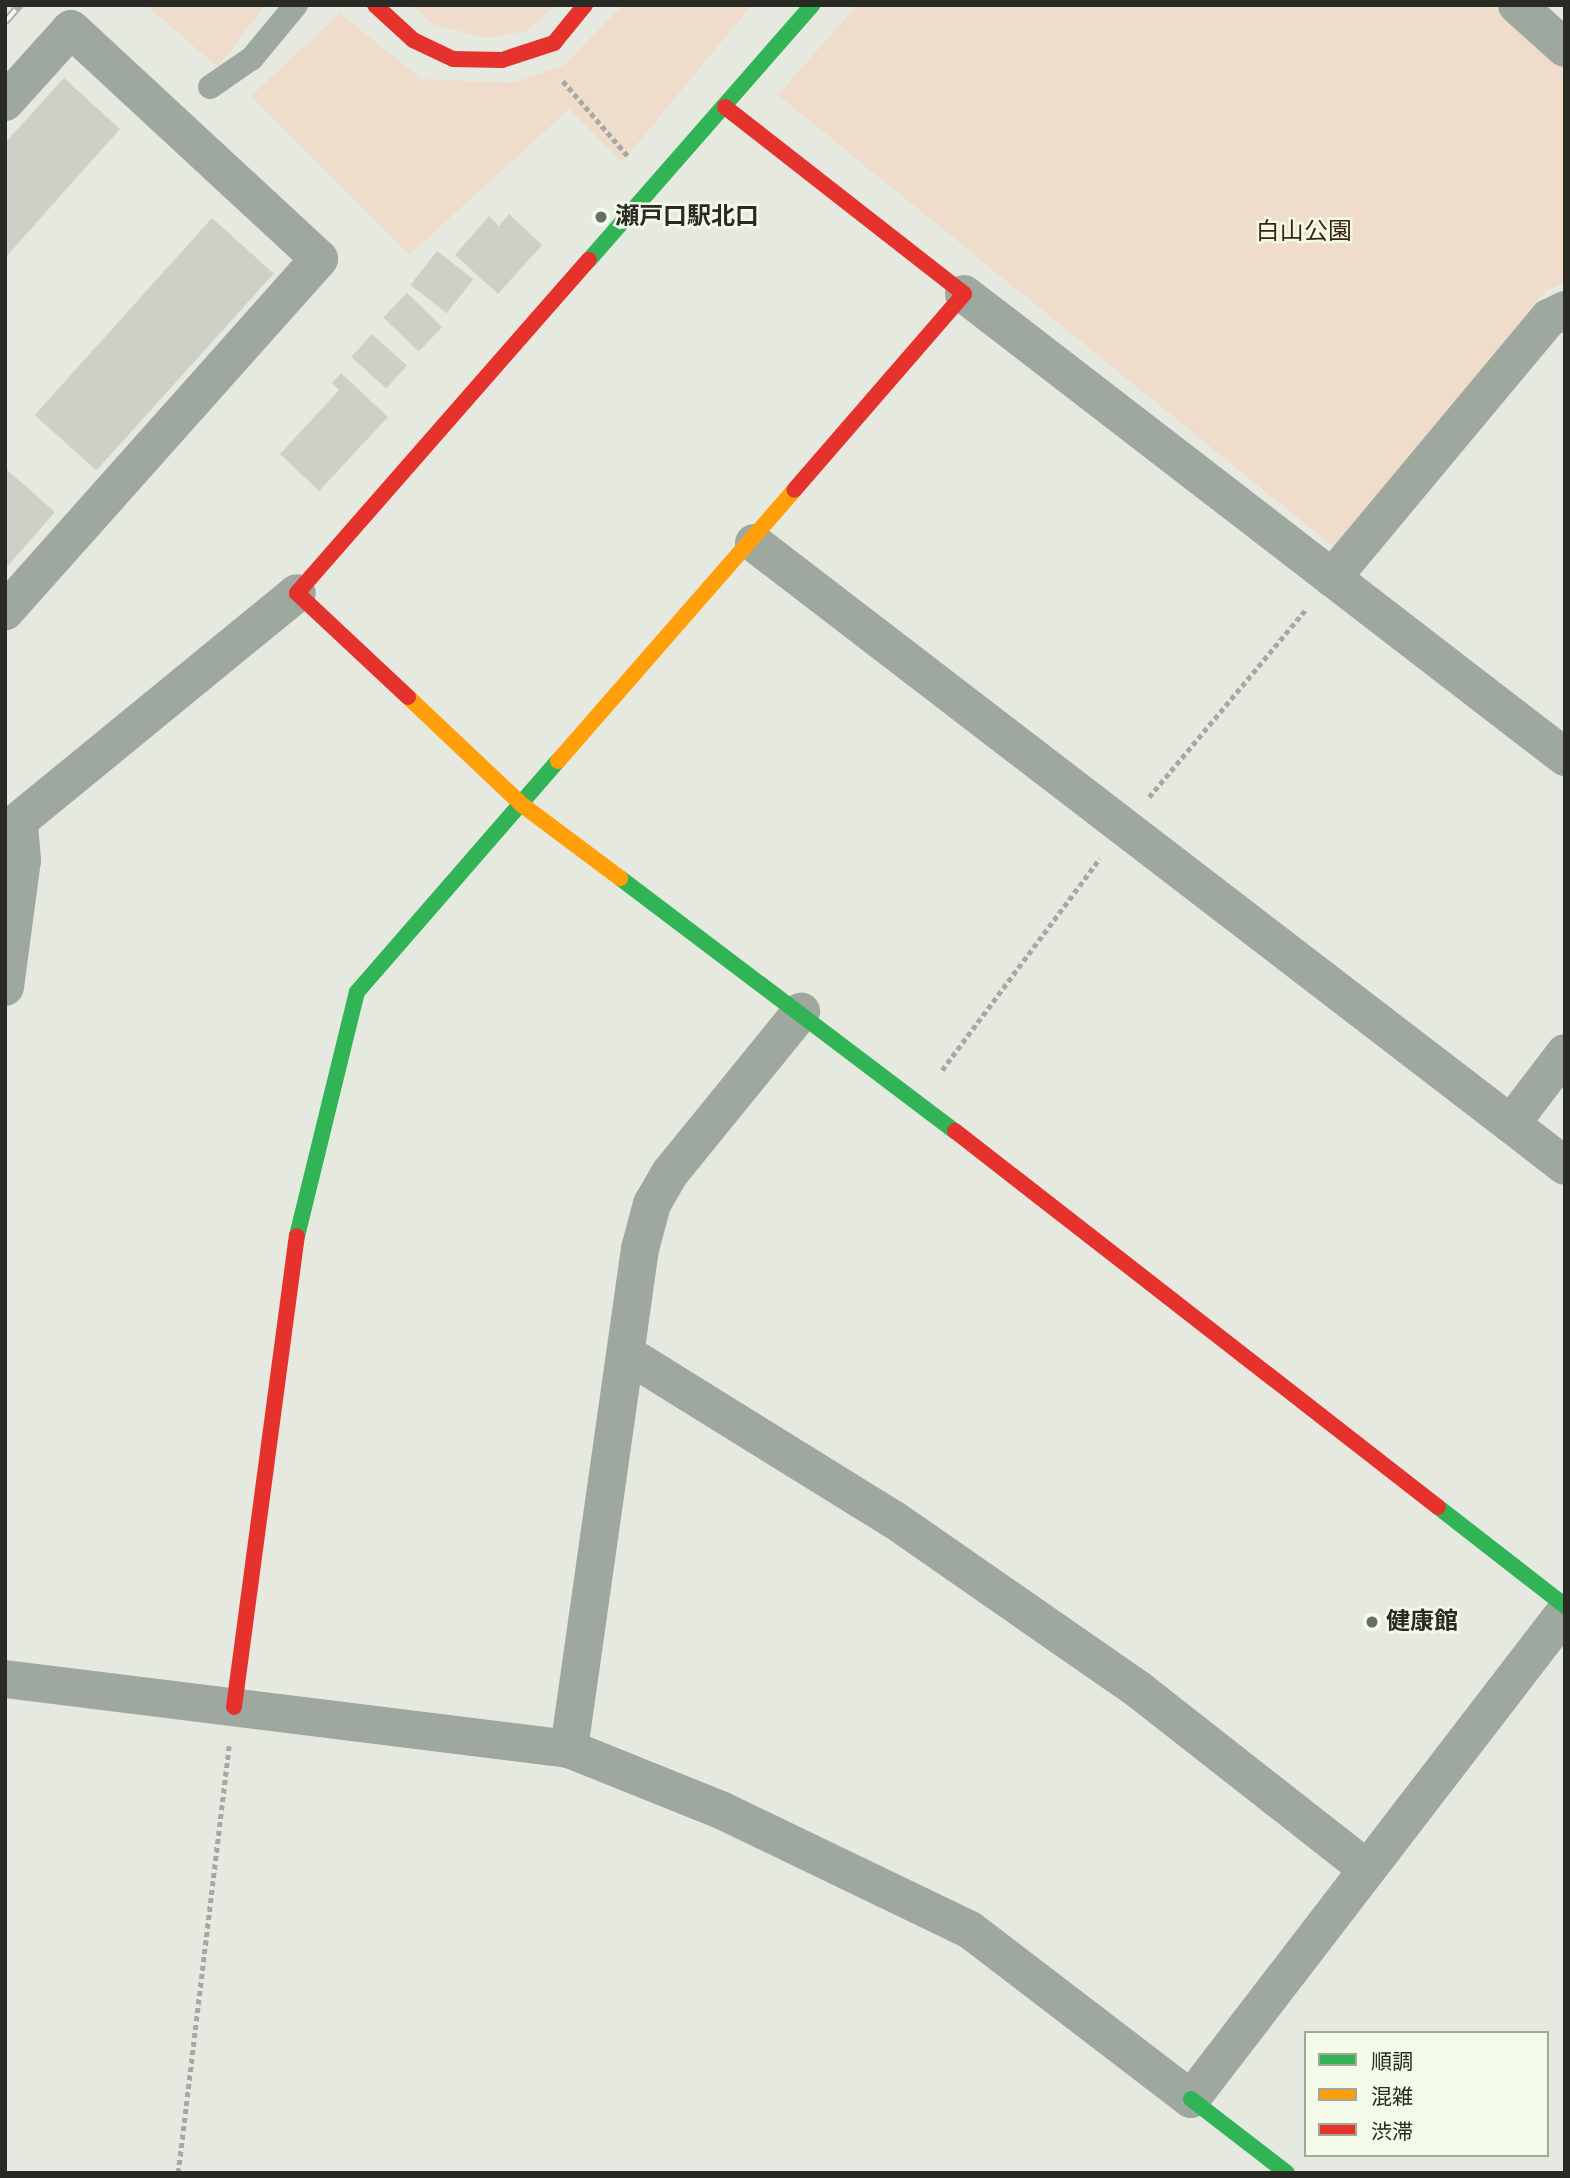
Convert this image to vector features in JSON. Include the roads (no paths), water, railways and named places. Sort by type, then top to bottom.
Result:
[{"type":"street","points":[[375,5],[413,40],[453,59],[502,60],[554,43],[585,5]]},
{"type":"street","points":[[5,988],[22,860],[12,827],[297,593],[812,5]]},
{"type":"street","points":[[1517,5],[1565,48]]},
{"type":"street","points":[[5,102],[82,17],[319,259],[5,612]]},
{"type":"street","points":[[725,107],[1565,757]]},
{"type":"street","points":[[234,1707],[299,1226],[357,992],[754,543],[964,294]]},
{"type":"street","points":[[1332,578],[1549,318],[1565,310]]},
{"type":"street","points":[[754,543],[1565,1166]]},
{"type":"street","points":[[297,593],[521,804],[801,1012],[1565,1606]]},
{"type":"street","points":[[569,1749],[628,1355],[640,1249],[652,1205],[670,1173],[801,1012]]},
{"type":"street","points":[[1511,1124],[1565,1053]]},
{"type":"street","points":[[628,1355],[938,1550],[1139,1690],[1367,1869]]},
{"type":"street","points":[[1191,2099],[1565,1612]]},
{"type":"street","points":[[5,1679],[569,1749],[723,1811],[970,1930],[1287,2173]]},
{"type":"lane","points":[[210,87],[252,58],[296,5]]},
{"type":"railway","points":[[5,22],[20,5]]},
{"type":"place","name":"瀬戸口駅北口","points":[[601,217]]},
{"type":"place","name":"健康館","points":[[1372,1622]]},
{"type":"park label","name":"白山公園","points":[[1304,232]]}]
